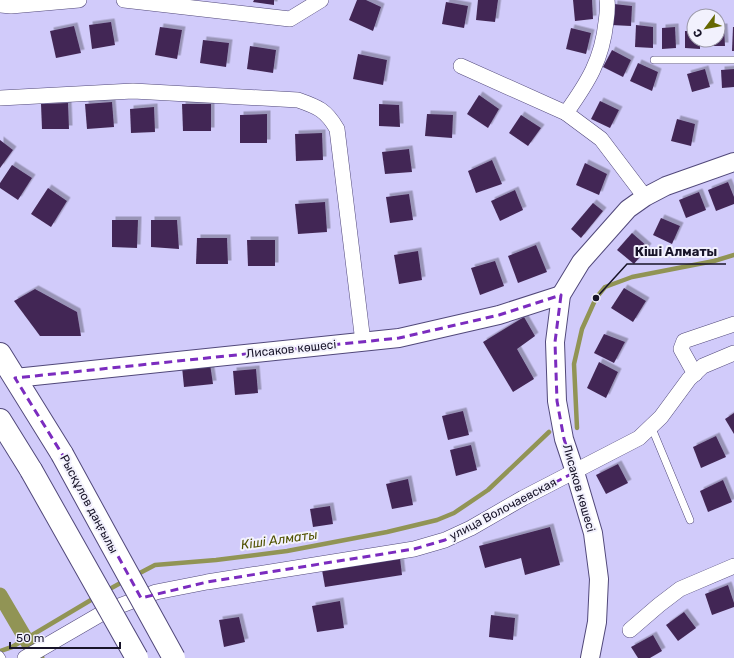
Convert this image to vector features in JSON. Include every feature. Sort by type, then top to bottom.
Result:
[{"type":"main road","name":"Рысқұлов даңғылы","points":[[0,354],[62,454],[174,658]]},
{"type":"main road","points":[[5,428],[20,442],[28,443],[32,442],[42,434],[42,420]]},
{"type":"main road","points":[[5,428],[31,470],[137,658]]},
{"type":"street","points":[[0,5],[11,6],[79,0]]},
{"type":"street","points":[[124,0],[290,19],[321,0]]},
{"type":"street","points":[[566,113],[584,88],[597,63],[604,38],[608,0]]},
{"type":"street","points":[[461,66],[566,113],[601,139],[645,197]]},
{"type":"street","points":[[0,98],[133,91],[298,100],[316,106],[330,117],[337,129],[362,342]]},
{"type":"street","name":"Лисаков көшесі","points":[[590,658],[597,622],[599,579],[593,534],[564,439],[557,401],[555,342],[561,295],[581,262],[628,209],[645,197],[666,186],[734,162]]},
{"type":"street","name":"Лисаков көшесі","points":[[15,378],[399,338],[499,315],[561,295]]},
{"type":"street","points":[[694,374],[681,349],[684,341],[734,324]]},
{"type":"street","name":"улица Волочаевская","points":[[25,658],[106,611],[156,592],[207,582],[414,549],[445,540],[471,528],[524,498],[639,438],[661,417],[694,374],[703,366],[734,352]]},
{"type":"street","points":[[630,630],[680,589],[734,566]]},
{"type":"lane","points":[[654,60],[734,60]]},
{"type":"lane","points":[[651,426],[690,520]]},
{"type":"highlighted area","points":[[561,295],[555,342],[557,401],[564,439],[575,472],[445,540],[414,549],[207,582],[141,598],[62,454],[15,378],[399,338],[499,315]]},
{"type":"building","points":[[254,0],[274,0],[274,5],[253,2]]},
{"type":"building","points":[[357,0],[366,0],[381,7],[373,31],[349,20]]},
{"type":"building","points":[[478,0],[498,0],[495,22],[476,20]]},
{"type":"building","points":[[573,0],[592,0],[593,19],[575,21]]},
{"type":"building","points":[[446,2],[468,6],[464,28],[442,24]]},
{"type":"building","points":[[614,4],[632,6],[631,26],[611,25]]},
{"type":"building","points":[[111,22],[115,45],[92,49],[89,25]]},
{"type":"building","points":[[636,25],[653,27],[653,48],[635,47]]},
{"type":"building","points":[[74,26],[81,53],[56,58],[50,31]]},
{"type":"building","points":[[160,27],[182,30],[177,59],[155,55]]},
{"type":"building","points":[[675,27],[676,48],[662,49],[662,28]]},
{"type":"building","points":[[733,27],[734,51],[732,51]]},
{"type":"building","points":[[571,28],[591,33],[586,54],[566,49]]},
{"type":"building","points":[[686,31],[686,48],[700,49],[685,48]]},
{"type":"building","points":[[203,40],[229,43],[226,67],[200,63]]},
{"type":"building","points":[[250,46],[276,50],[273,73],[247,69]]},
{"type":"building","points":[[612,50],[631,60],[623,77],[603,67]]},
{"type":"building","points":[[358,54],[387,60],[383,85],[353,79]]},
{"type":"building","points":[[638,63],[658,72],[652,91],[630,81]]},
{"type":"building","points":[[705,69],[710,87],[692,92],[687,74]]},
{"type":"building","points":[[734,69],[734,87],[722,88],[721,70]]},
{"type":"building","points":[[479,95],[499,109],[488,128],[467,114]]},
{"type":"building","points":[[600,101],[619,110],[610,128],[591,119]]},
{"type":"building","points":[[112,102],[114,127],[87,129],[85,104]]},
{"type":"building","points":[[68,103],[69,129],[42,129],[41,104]]},
{"type":"building","points":[[182,104],[211,104],[211,131],[183,131]]},
{"type":"building","points":[[379,104],[399,105],[400,127],[379,126]]},
{"type":"building","points":[[154,107],[155,132],[131,133],[130,109]]},
{"type":"building","points":[[267,114],[267,143],[240,143],[240,115]]},
{"type":"building","points":[[427,114],[453,115],[452,138],[425,136]]},
{"type":"building","points":[[521,115],[541,128],[528,146],[509,133]]},
{"type":"building","points":[[677,119],[695,124],[691,146],[671,141]]},
{"type":"building","points":[[322,133],[323,160],[296,161],[295,134]]},
{"type":"building","points":[[0,140],[13,150],[0,168]]},
{"type":"building","points":[[409,149],[412,172],[385,174],[382,152]]},
{"type":"building","points":[[492,160],[502,184],[476,193],[468,171]]},
{"type":"building","points":[[585,163],[607,174],[599,195],[576,185]]},
{"type":"building","points":[[12,165],[32,178],[18,200],[0,188],[0,183]]},
{"type":"building","points":[[728,182],[734,197],[734,204],[716,211],[708,190]]},
{"type":"building","points":[[48,188],[67,201],[51,227],[31,214]]},
{"type":"building","points":[[515,190],[523,210],[500,221],[491,201]]},
{"type":"building","points":[[699,192],[706,210],[686,218],[679,200]]},
{"type":"building","points":[[409,194],[413,220],[390,223],[386,197]]},
{"type":"building","points":[[325,202],[327,232],[298,234],[295,204]]},
{"type":"building","points":[[593,203],[603,211],[581,238],[571,229]]},
{"type":"building","points":[[661,218],[680,226],[672,244],[653,235]]},
{"type":"building","points":[[112,220],[138,220],[137,248],[112,247]]},
{"type":"building","points":[[151,220],[177,220],[179,249],[151,247]]},
{"type":"building","points":[[632,233],[648,247],[634,264],[617,250]]},
{"type":"building","points":[[197,238],[227,238],[228,264],[196,264]]},
{"type":"building","points":[[247,240],[275,240],[275,266],[248,266]]},
{"type":"building","points":[[536,245],[547,272],[518,283],[508,256]]},
{"type":"building","points":[[418,251],[422,280],[399,284],[394,255]]},
{"type":"building","points":[[495,261],[504,286],[480,295],[471,268]]},
{"type":"building","points":[[624,288],[646,301],[633,322],[611,308]]},
{"type":"building","points":[[35,289],[77,312],[81,336],[40,336],[14,301]]},
{"type":"building","points":[[524,317],[535,336],[517,349],[534,379],[513,392],[483,342]]},
{"type":"building","points":[[604,334],[625,342],[614,363],[594,353]]},
{"type":"building","points":[[599,362],[618,372],[606,398],[587,388]]},
{"type":"building","points":[[210,364],[213,384],[184,387],[182,367]]},
{"type":"building","points":[[256,369],[258,393],[235,395],[233,371]]},
{"type":"building","points":[[463,411],[469,435],[448,440],[442,416]]},
{"type":"building","points":[[734,413],[734,434],[725,419]]},
{"type":"building","points":[[716,436],[726,457],[701,468],[693,447]]},
{"type":"building","points":[[471,445],[477,470],[456,476],[450,450]]},
{"type":"building","points":[[618,464],[628,483],[606,494],[596,475]]},
{"type":"building","points":[[408,479],[413,505],[392,509],[386,484]]},
{"type":"building","points":[[723,480],[732,502],[708,512],[700,491]]},
{"type":"building","points":[[330,506],[333,524],[313,527],[310,509]]},
{"type":"building","points":[[550,527],[560,565],[525,575],[521,558],[485,568],[479,546]]},
{"type":"building","points":[[400,558],[402,575],[325,587],[322,570]]},
{"type":"building","points":[[728,585],[734,607],[712,615],[705,594]]},
{"type":"building","points":[[340,601],[344,628],[317,632],[312,606]]},
{"type":"building","points":[[684,612],[696,628],[678,641],[666,625]]},
{"type":"building","points":[[491,615],[515,618],[513,640],[489,637]]},
{"type":"building","points":[[239,617],[245,642],[224,647],[219,620]]},
{"type":"building","points":[[653,635],[662,651],[650,658],[638,658],[631,647]]},
{"type":"waterway","name":"Кіші Алматы","points":[[577,428],[574,364],[582,329],[596,298],[605,287],[632,277],[714,261],[734,255]]},
{"type":"waterway","name":"Кіші Алматы","points":[[136,575],[155,565],[216,560],[287,551],[387,532],[437,520],[454,513],[488,490],[549,432]]},
{"type":"waterway","name":"Кіші Алматы","points":[[106,591],[126,580]]},
{"type":"waterway","points":[[0,595],[37,658]]},
{"type":"waterway","name":"Кіші Алматы","points":[[0,651],[12,647],[96,597]]},
{"type":"place","name":"Кіші Алматы","points":[[596,298]]}]
